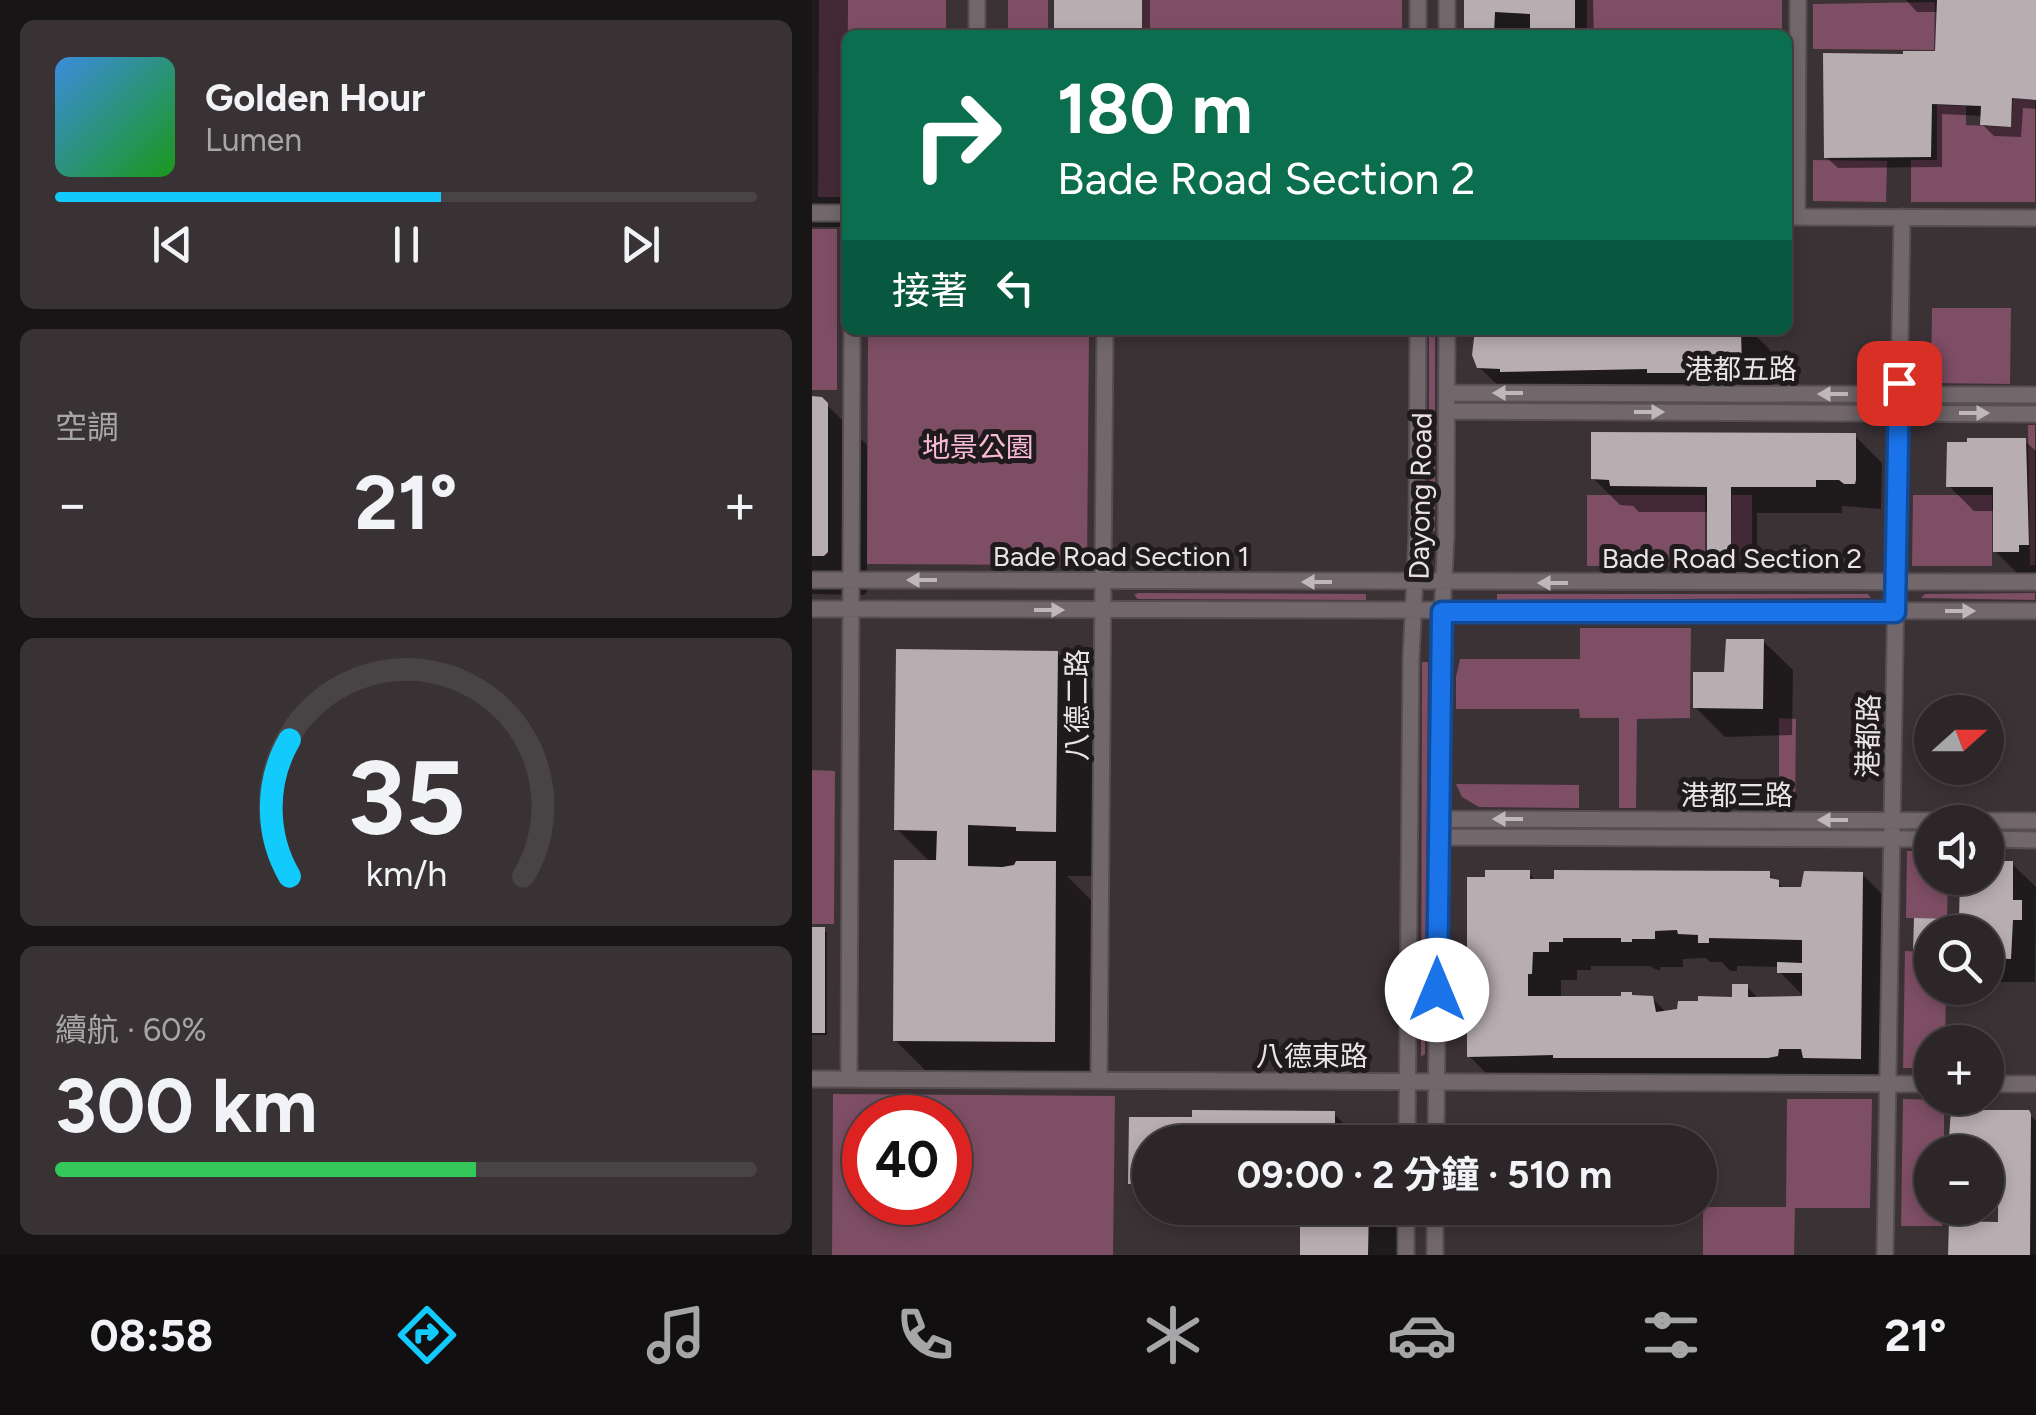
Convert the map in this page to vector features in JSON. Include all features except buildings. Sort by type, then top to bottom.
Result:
[{"type":"street","points":[[977,30],[978,0]]},
{"type":"street","points":[[1418,0],[1418,30]]},
{"type":"street","points":[[1447,0],[1447,30]]},
{"type":"street","points":[[1798,0],[1792,217],[2036,218]]},
{"type":"street","points":[[812,213],[842,213]]},
{"type":"street","name":"港都路","points":[[1885,1255],[1902,217]]},
{"type":"street","points":[[849,1079],[852,335]]},
{"type":"street","name":"八德二路","points":[[1099,1080],[1105,335]]},
{"type":"street","name":"Dayong Road","points":[[1418,335],[1438,818],[1436,1125]]},
{"type":"street","name":"Dayong Road","points":[[1407,1125],[1429,582],[1446,411],[1446,335]]},
{"type":"street","name":"港都五路","points":[[1446,392],[2036,395]]},
{"type":"street","name":"港都五路","points":[[1446,411],[2036,414]]},
{"type":"street","name":"Bade Road Section 1","points":[[812,580],[1429,582]]},
{"type":"street","points":[[980,610],[981,581]]},
{"type":"street","name":"Bade Road Section 2","points":[[1429,582],[2036,582]]},
{"type":"street","name":"Bade Road Section 1","points":[[812,609],[1428,612]]},
{"type":"street","name":"Bade Road Section 2","points":[[1428,612],[2036,611]]},
{"type":"street","name":"港都三路","points":[[1438,818],[2036,821]]},
{"type":"street","name":"港都三路","points":[[1438,837],[1914,839]]},
{"type":"street","points":[[2004,840],[2036,840]]},
{"type":"street","name":"八德東路","points":[[812,1079],[1914,1084]]},
{"type":"street","points":[[2004,1084],[2036,1084]]},
{"type":"street","points":[[1406,1225],[1406,1255]]},
{"type":"street","points":[[1435,1225],[1435,1255]]},
{"type":"green space","points":[[819,0],[946,0],[946,30],[842,30],[842,197],[818,197]]},
{"type":"green space","points":[[1008,0],[1048,0],[1048,30],[1008,30]]},
{"type":"green space","points":[[1142,0],[1402,0],[1402,30],[1142,30]]},
{"type":"green space","points":[[1587,0],[1782,0],[1782,30],[1587,30]]},
{"type":"green space","points":[[1935,2],[1934,50],[1813,49],[1813,4]]},
{"type":"green space","points":[[2013,98],[2035,100],[2035,202],[1911,202],[1911,160],[1937,160],[1937,105],[1966,106],[1966,125],[2011,127]]},
{"type":"green space","points":[[1813,160],[1887,161],[1886,202],[1813,201]]},
{"type":"green space","points":[[812,229],[837,229],[837,390],[812,390]]},
{"type":"green space","points":[[1932,308],[2011,308],[2010,384],[1931,383]]},
{"type":"green space","name":"地景公園","points":[[868,335],[1089,335],[1087,565],[867,564]]},
{"type":"green space","points":[[1429,335],[1435,335],[1435,531],[1429,531]]},
{"type":"green space","points":[[1482,400],[1872,402],[1874,404],[1482,404]]},
{"type":"green space","points":[[2028,425],[2035,425],[2035,565],[2030,565]]},
{"type":"green space","points":[[1587,495],[1705,495],[1705,566],[1587,566]]},
{"type":"green space","points":[[1732,495],[1752,495],[1752,566],[1731,566]]},
{"type":"green space","points":[[1913,495],[1992,495],[1992,566],[1912,566]]},
{"type":"green space","points":[[2035,593],[2035,600],[1921,598],[1925,594]]},
{"type":"green space","points":[[1366,594],[1366,600],[1138,599],[1134,595]]},
{"type":"green space","points":[[1497,594],[1868,594],[1871,598],[1497,600]]},
{"type":"green space","points":[[1580,628],[1691,628],[1690,718],[1637,719],[1636,808],[1619,808],[1619,718],[1580,718],[1579,709],[1456,709],[1460,659],[1580,659]]},
{"type":"green space","points":[[1422,662],[1428,662],[1425,1054],[1421,1057]]},
{"type":"green space","points":[[1779,718],[1796,719],[1795,809],[1779,809]]},
{"type":"green space","points":[[812,770],[835,771],[834,924],[812,924]]},
{"type":"green space","points":[[1456,784],[1579,785],[1579,808],[1479,807],[1462,797]]},
{"type":"green space","points":[[1471,826],[1865,827],[1866,830],[1471,830]]},
{"type":"green space","points":[[1907,851],[1914,851],[1914,895],[1948,895],[1947,915],[1906,918]]},
{"type":"green space","points":[[1905,951],[1914,951],[1914,1005],[1946,1005],[1945,1025],[1914,1025],[1914,1068],[1903,1068]]},
{"type":"green space","points":[[833,1094],[1115,1096],[1113,1255],[832,1255]]},
{"type":"green space","points":[[1787,1099],[1872,1099],[1870,1208],[1795,1208],[1794,1255],[1703,1255],[1703,1225],[1717,1225],[1717,1207],[1786,1207]]},
{"type":"green space","points":[[1903,1099],[1914,1099],[1914,1115],[1944,1115],[1944,1135],[1914,1135],[1914,1225],[1942,1226],[1901,1226]]},
{"type":"route","points":[[1437,990],[1442,612],[1895,612],[1899,383]]}]
